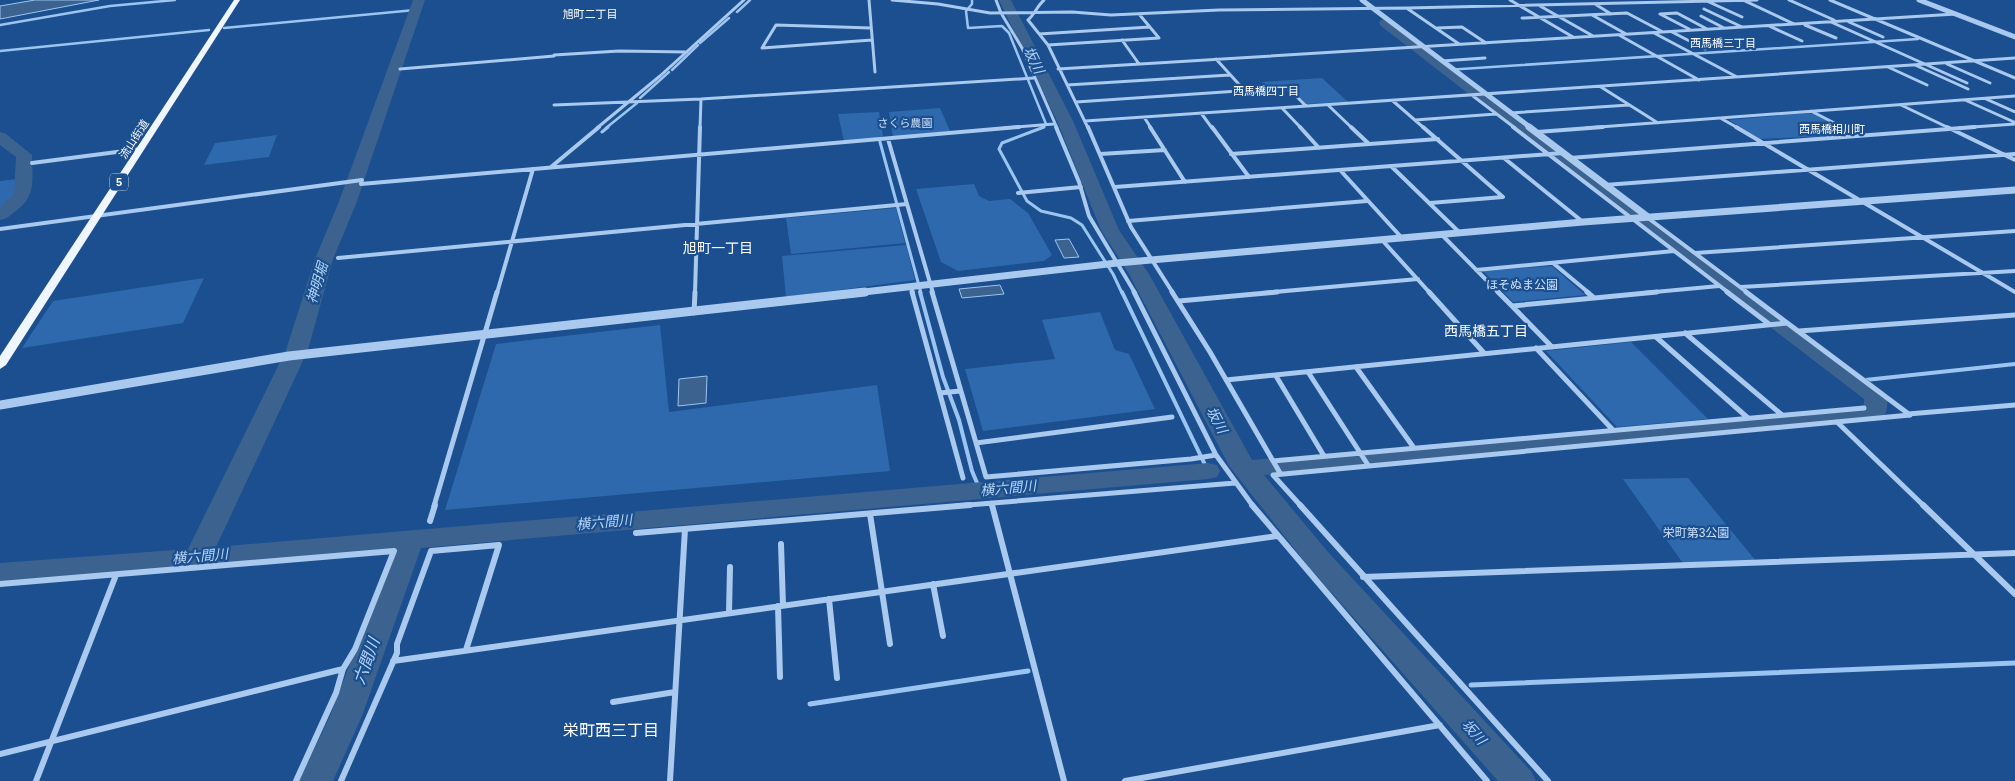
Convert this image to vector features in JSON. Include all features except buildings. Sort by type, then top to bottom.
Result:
[{"type":"main road","name":"流山街道","points":[[0,365],[237,0]]},
{"type":"street","points":[[550,168],[631,101],[744,0]]},
{"type":"street","points":[[869,0],[874,72]]},
{"type":"street","points":[[892,0],[1002,13],[1072,12],[1111,15],[1219,10],[1373,9],[1757,0]]},
{"type":"street","points":[[996,0],[1019,43],[1052,124],[1081,187],[1089,216],[1133,290],[1216,455],[1277,536],[1487,781]]},
{"type":"street","points":[[1044,0],[1036,7],[1036,13],[1028,20],[1048,45],[1058,69],[1085,121],[1128,221],[1179,301],[1279,472]]},
{"type":"street","points":[[1362,0],[1421,47],[1605,185],[1674,251],[1769,324]]},
{"type":"street","points":[[1510,0],[1573,37]]},
{"type":"street","points":[[1548,0],[1556,5]]},
{"type":"street","points":[[1743,0],[1794,24]]},
{"type":"street","points":[[1788,0],[1837,21]]},
{"type":"street","points":[[1830,0],[2015,78]]},
{"type":"street","points":[[1919,0],[2015,37]]},
{"type":"street","points":[[1706,1],[1742,18]]},
{"type":"street","points":[[1594,4],[1611,14]]},
{"type":"street","points":[[1539,5],[1593,36]]},
{"type":"street","points":[[1408,8],[1459,44]]},
{"type":"street","points":[[1704,9],[1742,27]]},
{"type":"street","points":[[1522,18],[1627,13],[1663,32]]},
{"type":"street","points":[[1691,30],[1660,14],[1677,13],[1708,29]]},
{"type":"street","points":[[1048,45],[1159,38],[1139,14]]},
{"type":"street","points":[[1058,69],[1956,14]]},
{"type":"street","points":[[1592,15],[1627,34]]},
{"type":"street","points":[[1701,16],[1724,28]]},
{"type":"street","points":[[1846,21],[1883,37]]},
{"type":"street","points":[[1829,22],[1967,83]]},
{"type":"street","points":[[1803,23],[1836,38]]},
{"type":"street","points":[[871,28],[776,25],[762,48],[872,40]]},
{"type":"street","points":[[1769,25],[1802,41]]},
{"type":"street","points":[[1437,28],[1462,27],[1486,43]]},
{"type":"street","points":[[1039,34],[1150,28]]},
{"type":"street","points":[[1672,31],[1705,49]]},
{"type":"street","points":[[1654,32],[1738,77]]},
{"type":"street","points":[[1618,35],[1700,80]]},
{"type":"street","points":[[1122,40],[1138,64]]},
{"type":"street","points":[[400,69],[619,50],[687,52]]},
{"type":"street","points":[[1442,61],[1485,58]]},
{"type":"street","points":[[1085,121],[2015,58]]},
{"type":"street","points":[[1216,59],[1245,91]]},
{"type":"street","points":[[1944,63],[1990,83]]},
{"type":"street","points":[[1914,65],[1968,89]]},
{"type":"street","points":[[1888,67],[1928,85]]},
{"type":"street","points":[[1067,85],[1230,75]]},
{"type":"street","points":[[554,105],[701,99],[733,95],[1034,78]]},
{"type":"street","points":[[1600,87],[1658,123]]},
{"type":"street","points":[[1076,102],[1289,89],[1306,106]]},
{"type":"street","points":[[1472,95],[1640,218],[1694,252],[1908,414]]},
{"type":"street","points":[[1535,132],[2015,96]]},
{"type":"street","points":[[1984,98],[2015,112]]},
{"type":"street","points":[[694,313],[701,99]]},
{"type":"street","points":[[1964,100],[2015,123]]},
{"type":"street","points":[[1393,101],[1503,197],[1430,203]]},
{"type":"street","points":[[1328,105],[1369,144]]},
{"type":"street","points":[[1510,113],[1629,105]]},
{"type":"street","points":[[1900,105],[2015,160]]},
{"type":"street","points":[[1282,108],[1319,148]]},
{"type":"street","points":[[1811,111],[1858,136]]},
{"type":"street","points":[[1201,114],[1249,177]]},
{"type":"street","points":[[1416,120],[1496,114]]},
{"type":"street","points":[[1144,117],[1185,182]]},
{"type":"street","points":[[1721,118],[2015,292]]},
{"type":"street","points":[[1570,158],[2015,123]]},
{"type":"street","points":[[0,230],[347,182],[533,170],[1052,124]]},
{"type":"street","points":[[888,139],[986,476],[1216,455]]},
{"type":"street","points":[[1231,154],[1438,139]]},
{"type":"street","points":[[32,163],[141,149]]},
{"type":"street","points":[[1100,154],[1165,150]]},
{"type":"street","points":[[1115,187],[1563,153]]},
{"type":"street","points":[[1605,185],[2015,154]]},
{"type":"street","points":[[1503,158],[1583,222]]},
{"type":"street","points":[[1391,166],[1460,233]]},
{"type":"street","points":[[430,521],[533,170]]},
{"type":"street","points":[[1340,170],[1402,238]]},
{"type":"street","points":[[1018,193],[1081,187]]},
{"type":"street","points":[[0,405],[289,356],[694,313],[1118,263],[1583,222],[2015,190]]},
{"type":"street","points":[[1128,221],[1368,201]]},
{"type":"street","points":[[338,258],[907,204]]},
{"type":"street","points":[[1694,252],[2015,231]]},
{"type":"street","points":[[1442,235],[1552,347]]},
{"type":"street","points":[[1382,240],[1484,353]]},
{"type":"street","points":[[1476,270],[1674,251]]},
{"type":"street","points":[[1553,263],[1593,297]]},
{"type":"street","points":[[1740,287],[2015,271]]},
{"type":"street","points":[[1179,301],[1418,279]]},
{"type":"street","points":[[1512,306],[1719,286]]},
{"type":"street","points":[[911,287],[962,478]]},
{"type":"street","points":[[1798,331],[2015,315]]},
{"type":"street","points":[[1226,380],[1787,323]]},
{"type":"street","points":[[1685,333],[1782,415]]},
{"type":"street","points":[[1656,337],[1748,418]]},
{"type":"street","points":[[1536,348],[1614,430]]},
{"type":"street","points":[[1356,367],[1414,448]]},
{"type":"street","points":[[1308,372],[1368,465]]},
{"type":"street","points":[[1276,376],[1324,456]]},
{"type":"street","points":[[940,393],[960,391]]},
{"type":"street","points":[[1548,781],[1273,475],[1279,472],[2015,405]]},
{"type":"street","points":[[1273,461],[1864,408]]},
{"type":"street","points":[[976,443],[1172,417]]},
{"type":"street","points":[[1837,422],[2015,594]]},
{"type":"street","points":[[636,533],[870,514],[1234,480]]},
{"type":"street","points":[[991,503],[1064,781]]},
{"type":"street","points":[[870,514],[880,591],[890,644]]},
{"type":"street","points":[[670,781],[685,529]]},
{"type":"street","points":[[393,661],[1277,536]]},
{"type":"street","points":[[780,544],[780,678]]},
{"type":"street","points":[[341,781],[397,653],[397,644],[431,551],[499,545],[466,650]]},
{"type":"street","points":[[0,584],[394,551],[355,649],[343,669],[328,711],[296,781]]},
{"type":"street","points":[[1363,577],[2015,553]]},
{"type":"street","points":[[729,613],[730,567]]},
{"type":"street","points":[[36,781],[116,575]]},
{"type":"street","points":[[933,584],[943,636]]},
{"type":"street","points":[[829,599],[837,678]]},
{"type":"street","points":[[0,754],[343,669]]},
{"type":"street","points":[[613,702],[675,692]]},
{"type":"street","points":[[1125,781],[1440,725]]},
{"type":"green space","points":[[1322,78],[1348,102],[1306,104],[1291,88],[1267,88],[1262,82]]},
{"type":"green space","name":"さくら農園","points":[[940,108],[950,131],[893,137],[889,112]]},
{"type":"green space","points":[[879,112],[883,136],[844,141],[838,114]]},
{"type":"green space","points":[[1814,114],[1849,133],[1848,135],[1760,139],[1729,120]]},
{"type":"green space","points":[[277,135],[269,157],[204,165],[215,143]]},
{"type":"green space","points":[[18,179],[21,191],[15,201],[0,213],[0,181]]},
{"type":"green space","points":[[974,184],[979,196],[989,201],[1010,199],[1028,213],[1052,255],[1044,261],[958,271],[941,262],[916,189]]},
{"type":"green space","points":[[896,208],[905,243],[791,254],[786,218]]},
{"type":"green space","points":[[906,245],[915,280],[786,297],[782,256]]},
{"type":"green space","name":"ほそぬま公園","points":[[1552,266],[1585,295],[1513,302],[1483,271]]},
{"type":"green space","points":[[204,278],[183,323],[22,348],[53,301]]},
{"type":"green space","points":[[1100,312],[1115,350],[1129,354],[1155,409],[983,431],[965,369],[1055,359],[1042,320]]},
{"type":"green space","points":[[660,325],[669,412],[877,385],[890,471],[445,510],[496,344]]},
{"type":"green space","points":[[1631,342],[1708,419],[1617,427],[1546,351]]},
{"type":"green space","name":"栄町第3公園","points":[[1688,478],[1756,561],[1685,566],[1623,479]]},
{"type":"shaded area","points":[[35,0],[99,0],[0,19],[0,6]]},
{"type":"shaded area","points":[[1069,239],[1079,257],[1064,258],[1055,240]]},
{"type":"shaded area","points":[[1000,285],[1004,294],[962,298],[959,289]]},
{"type":"shaded area","points":[[707,376],[706,403],[678,406],[679,379]]},
{"type":"waterway","points":[[0,25],[110,6],[175,0]]},
{"type":"waterway","name":"神明堀","points":[[197,558],[297,350],[324,259],[347,204],[419,0]]},
{"type":"waterway","points":[[737,12],[750,0]]},
{"type":"waterway","points":[[972,0],[972,4],[966,11],[968,28],[1002,26],[1009,33],[1046,124],[1041,128]]},
{"type":"waterway","name":"坂川","points":[[1005,0],[1065,121],[1110,230],[1139,274],[1238,460],[1318,559],[1519,781]]},
{"type":"waterway","points":[[224,28],[415,10]]},
{"type":"waterway","points":[[700,43],[729,18]]},
{"type":"waterway","points":[[1385,23],[1631,211]]},
{"type":"waterway","points":[[0,51],[209,30]]},
{"type":"waterway","points":[[1446,70],[1918,39]]},
{"type":"waterway","points":[[672,70],[698,45]]},
{"type":"waterway","points":[[640,98],[669,72]]},
{"type":"waterway","points":[[606,128],[637,103]]},
{"type":"waterway","points":[[602,132],[608,127]]},
{"type":"waterway","points":[[1044,127],[1002,143],[999,149],[1027,201],[1041,211],[1071,218],[1082,225],[1113,274],[1122,293]]},
{"type":"waterway","name":"横六間川","points":[[0,137],[24,155],[23,194],[17,202],[0,215]]},
{"type":"waterway","points":[[880,142],[921,293]]},
{"type":"waterway","points":[[1246,469],[1875,413],[1876,397],[1643,221]]},
{"type":"waterway","points":[[920,292],[943,377],[959,420],[972,471],[980,490]]},
{"type":"waterway","points":[[1122,292],[1208,471]]},
{"type":"waterway","points":[[1856,381],[2015,364]]},
{"type":"waterway","name":"横六間川","points":[[411,540],[1208,471]]},
{"type":"waterway","name":"横六間川","points":[[197,558],[411,540]]},
{"type":"waterway","name":"六間川","points":[[316,781],[346,716],[411,540]]},
{"type":"waterway","name":"横六間川","points":[[0,573],[197,558]]},
{"type":"waterway","points":[[1471,685],[2015,663]]},
{"type":"waterway","points":[[810,704],[1028,671]]},
{"type":"district","name":"旭町二丁目","points":[[590,14]]},
{"type":"district","name":"西馬橋三丁目","points":[[1723,43]]},
{"type":"district","name":"西馬橋四丁目","points":[[1266,91]]},
{"type":"district","name":"西馬橋相川町","points":[[1832,129]]},
{"type":"district","name":"旭町一丁目","points":[[718,248]]},
{"type":"district","name":"西馬橋五丁目","points":[[1486,331]]},
{"type":"district","name":"栄町西三丁目","points":[[611,730]]}]
